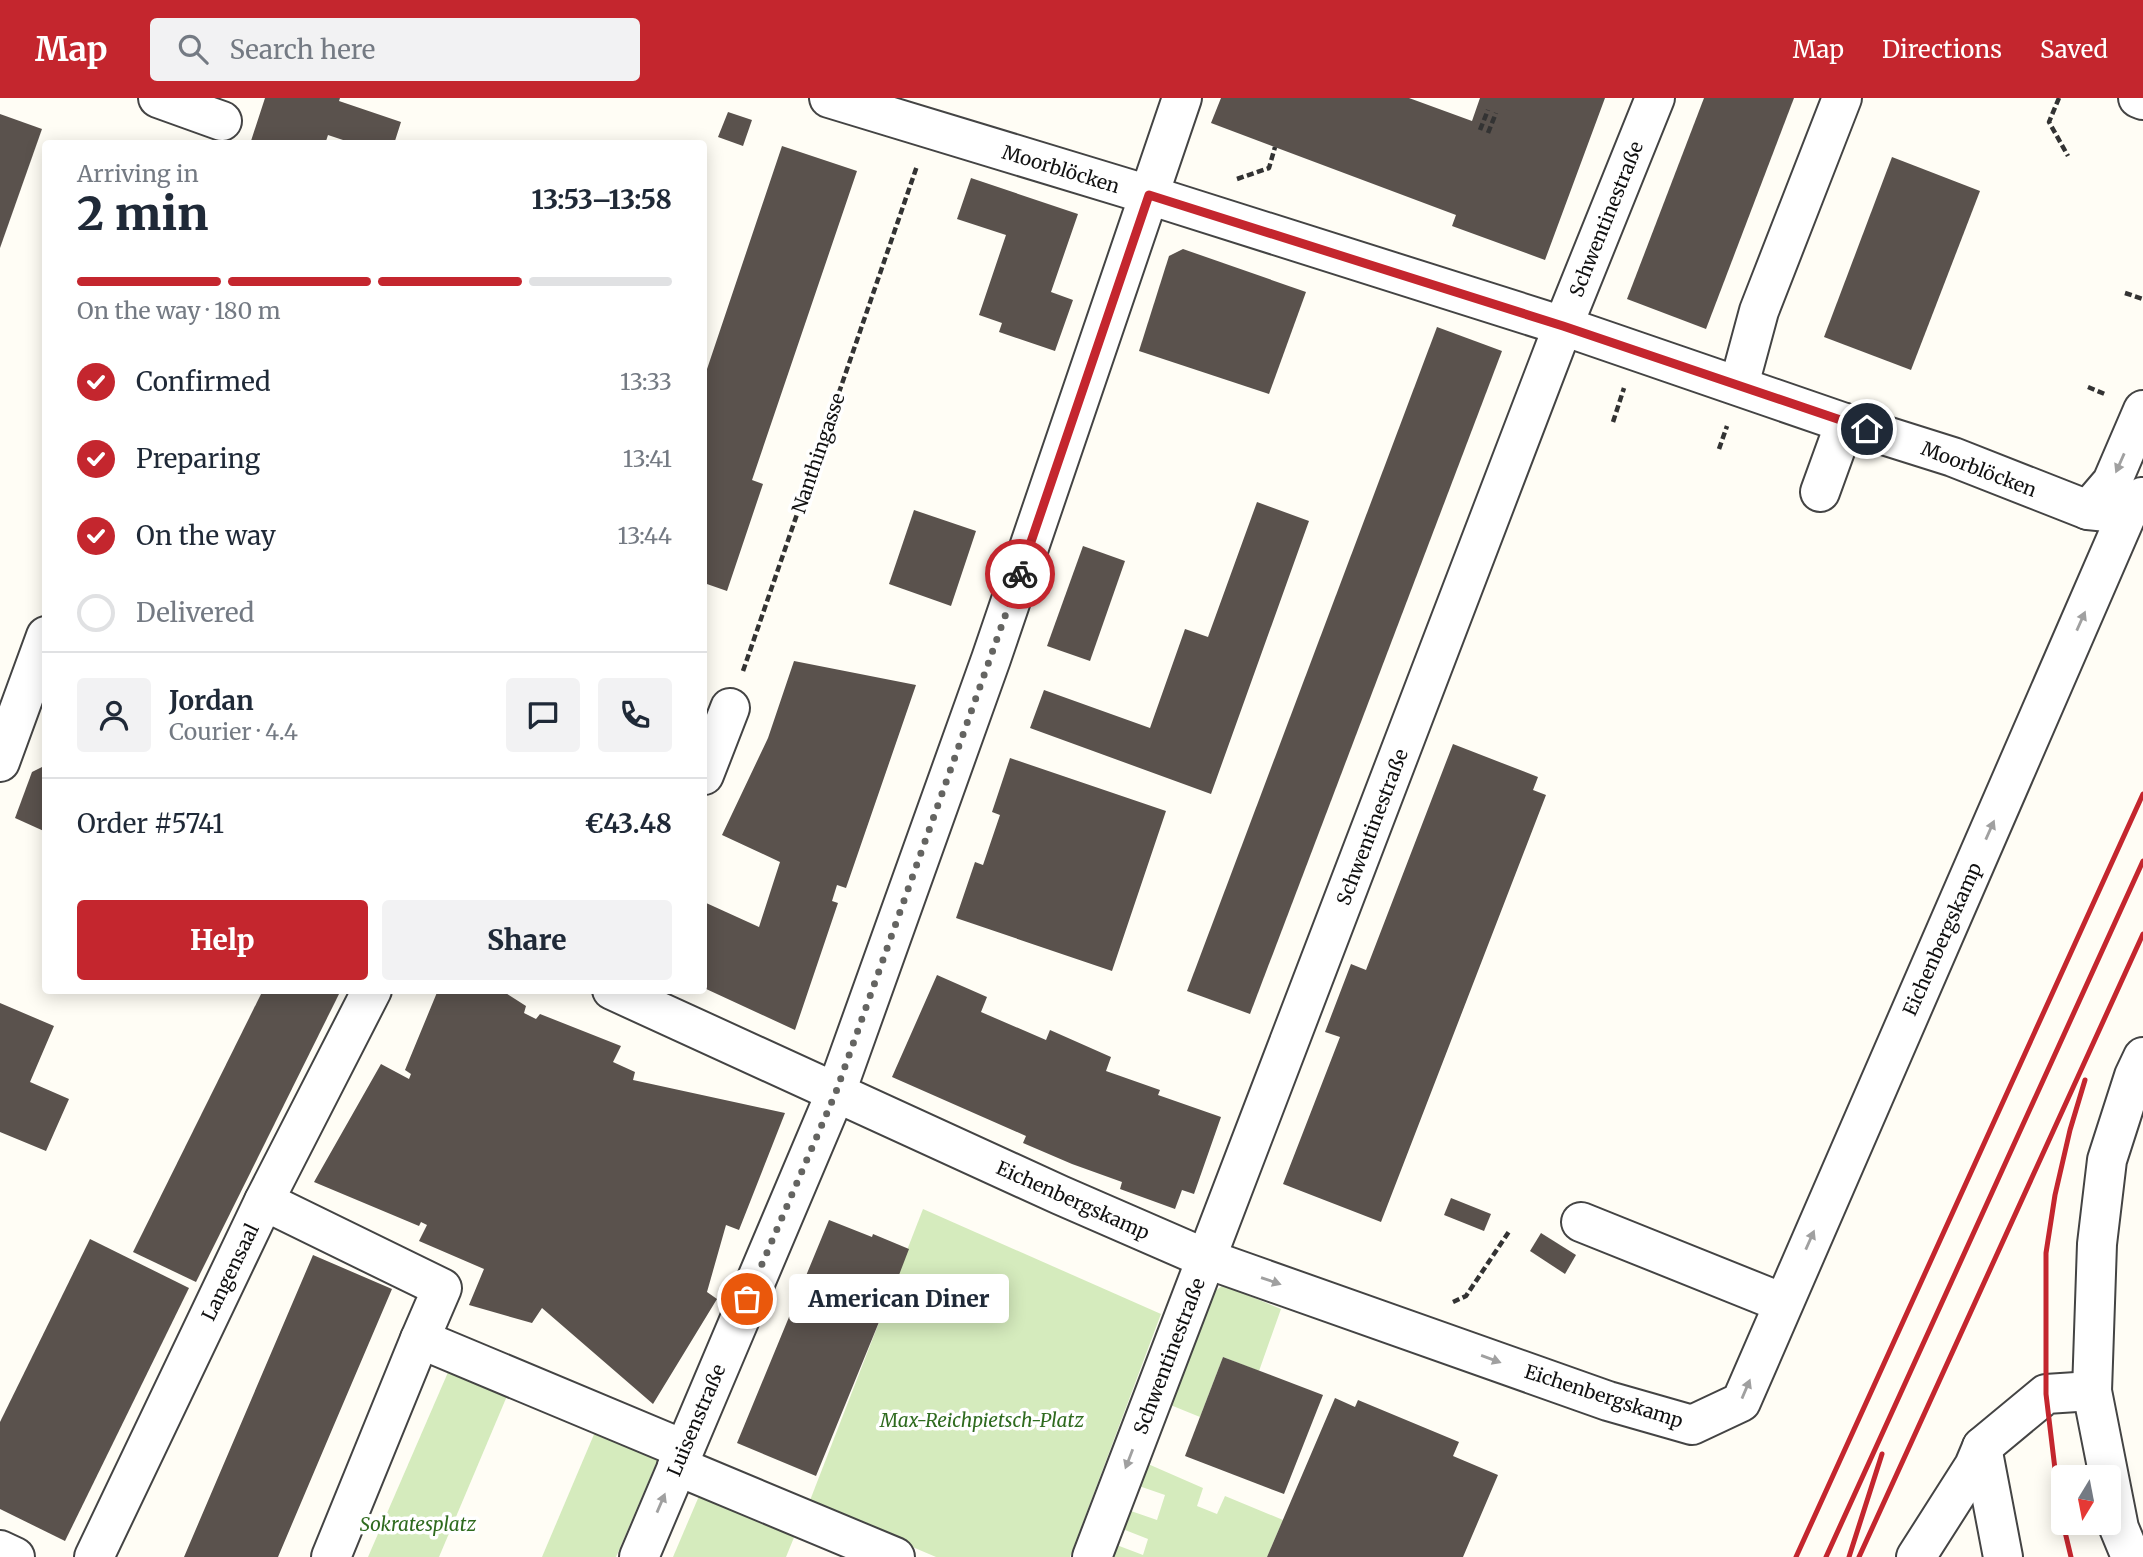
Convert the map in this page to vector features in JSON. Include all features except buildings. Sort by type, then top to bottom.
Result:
[{"type":"street","points":[[158,98],[223,121]]},
{"type":"street","name":"Moorblöcken","points":[[829,98],[1149,195],[1563,326],[1953,457],[2088,510],[2135,505]]},
{"type":"street","name":"Luisenstraße","points":[[639,1557],[836,1092],[963,737],[1182,98]]},
{"type":"street","name":"Schwentinestraße","points":[[1092,1557],[1563,326],[1655,98]]},
{"type":"street","points":[[1739,385],[1759,311],[1842,98]]},
{"type":"street","points":[[2138,98],[2143,100]]},
{"type":"street","points":[[2088,510],[2112,482],[2143,410]]},
{"type":"street","points":[[1820,492],[1846,423]]},
{"type":"street","name":"Eichenbergskamp","points":[[622,994],[1060,1195],[1207,1258],[1608,1401],[1692,1425],[1741,1402],[2135,505]]},
{"type":"street","points":[[0,762],[32,720],[42,660]]},
{"type":"street","points":[[707,767],[730,708]]},
{"type":"street","name":"Langensaal","points":[[94,1557],[264,1201],[370,994]]},
{"type":"street","points":[[2131,1557],[2119,1528],[2092,1391],[2097,1244],[2107,1160],[2134,1076],[2143,1057]]},
{"type":"street","points":[[264,1201],[442,1288],[331,1557]]},
{"type":"street","points":[[1581,1222],[1783,1303]]},
{"type":"street","points":[[420,1339],[895,1557]]},
{"type":"street","points":[[1916,1557],[1974,1466],[1982,1447],[2046,1394],[2092,1391]]},
{"type":"street","points":[[1982,1447],[2003,1557]]},
{"type":"street","points":[[0,1549],[15,1557]]},
{"type":"path","points":[[2059,98],[2049,122],[2068,156]]},
{"type":"path","points":[[1480,130],[1489,110]]},
{"type":"path","points":[[1488,133],[1496,113]]},
{"type":"path","name":"Nanthingasse","points":[[730,708],[930,129]]},
{"type":"path","points":[[2125,293],[2143,299]]},
{"type":"path","points":[[1427,1335],[1443,1307],[1466,1296],[1510,1230]]},
{"type":"green space","name":"Max-Reichpietsch-Platz","points":[[923,1209],[1161,1314],[1070,1557],[936,1557],[809,1503]]},
{"type":"green space","points":[[1223,1285],[1281,1309],[1259,1371],[1223,1357],[1200,1417],[1168,1404],[1214,1292]]},
{"type":"green space","name":"Sokratesplatz","points":[[449,1370],[507,1396],[439,1557],[368,1557]]},
{"type":"green space","points":[[595,1432],[658,1459],[616,1557],[542,1557]]},
{"type":"green space","points":[[1148,1464],[1203,1488],[1197,1506],[1217,1514],[1225,1496],[1283,1520],[1267,1557],[1109,1557],[1114,1544],[1143,1555],[1148,1539],[1120,1528],[1128,1510],[1157,1520],[1165,1495],[1139,1486]]},
{"type":"green space","points":[[699,1496],[795,1535],[786,1557],[673,1557]]},
{"type":"railway","points":[[1796,1557],[2143,794]]},
{"type":"railway","points":[[1826,1557],[2143,861]]},
{"type":"railway","points":[[1859,1557],[2143,934]]},
{"type":"railway","points":[[2071,1557],[2060,1511],[2046,1394],[2046,1253],[2055,1195],[2085,1080]]},
{"type":"railway","points":[[1849,1557],[1882,1454]]},
{"type":"way so far","points":[[747,1299],[836,1092],[1020,574]]},
{"type":"place","name":"American Diner","points":[[747,1299]]},
{"type":"route","points":[[1020,574],[1149,195],[1563,326],[1867,429]]}]
